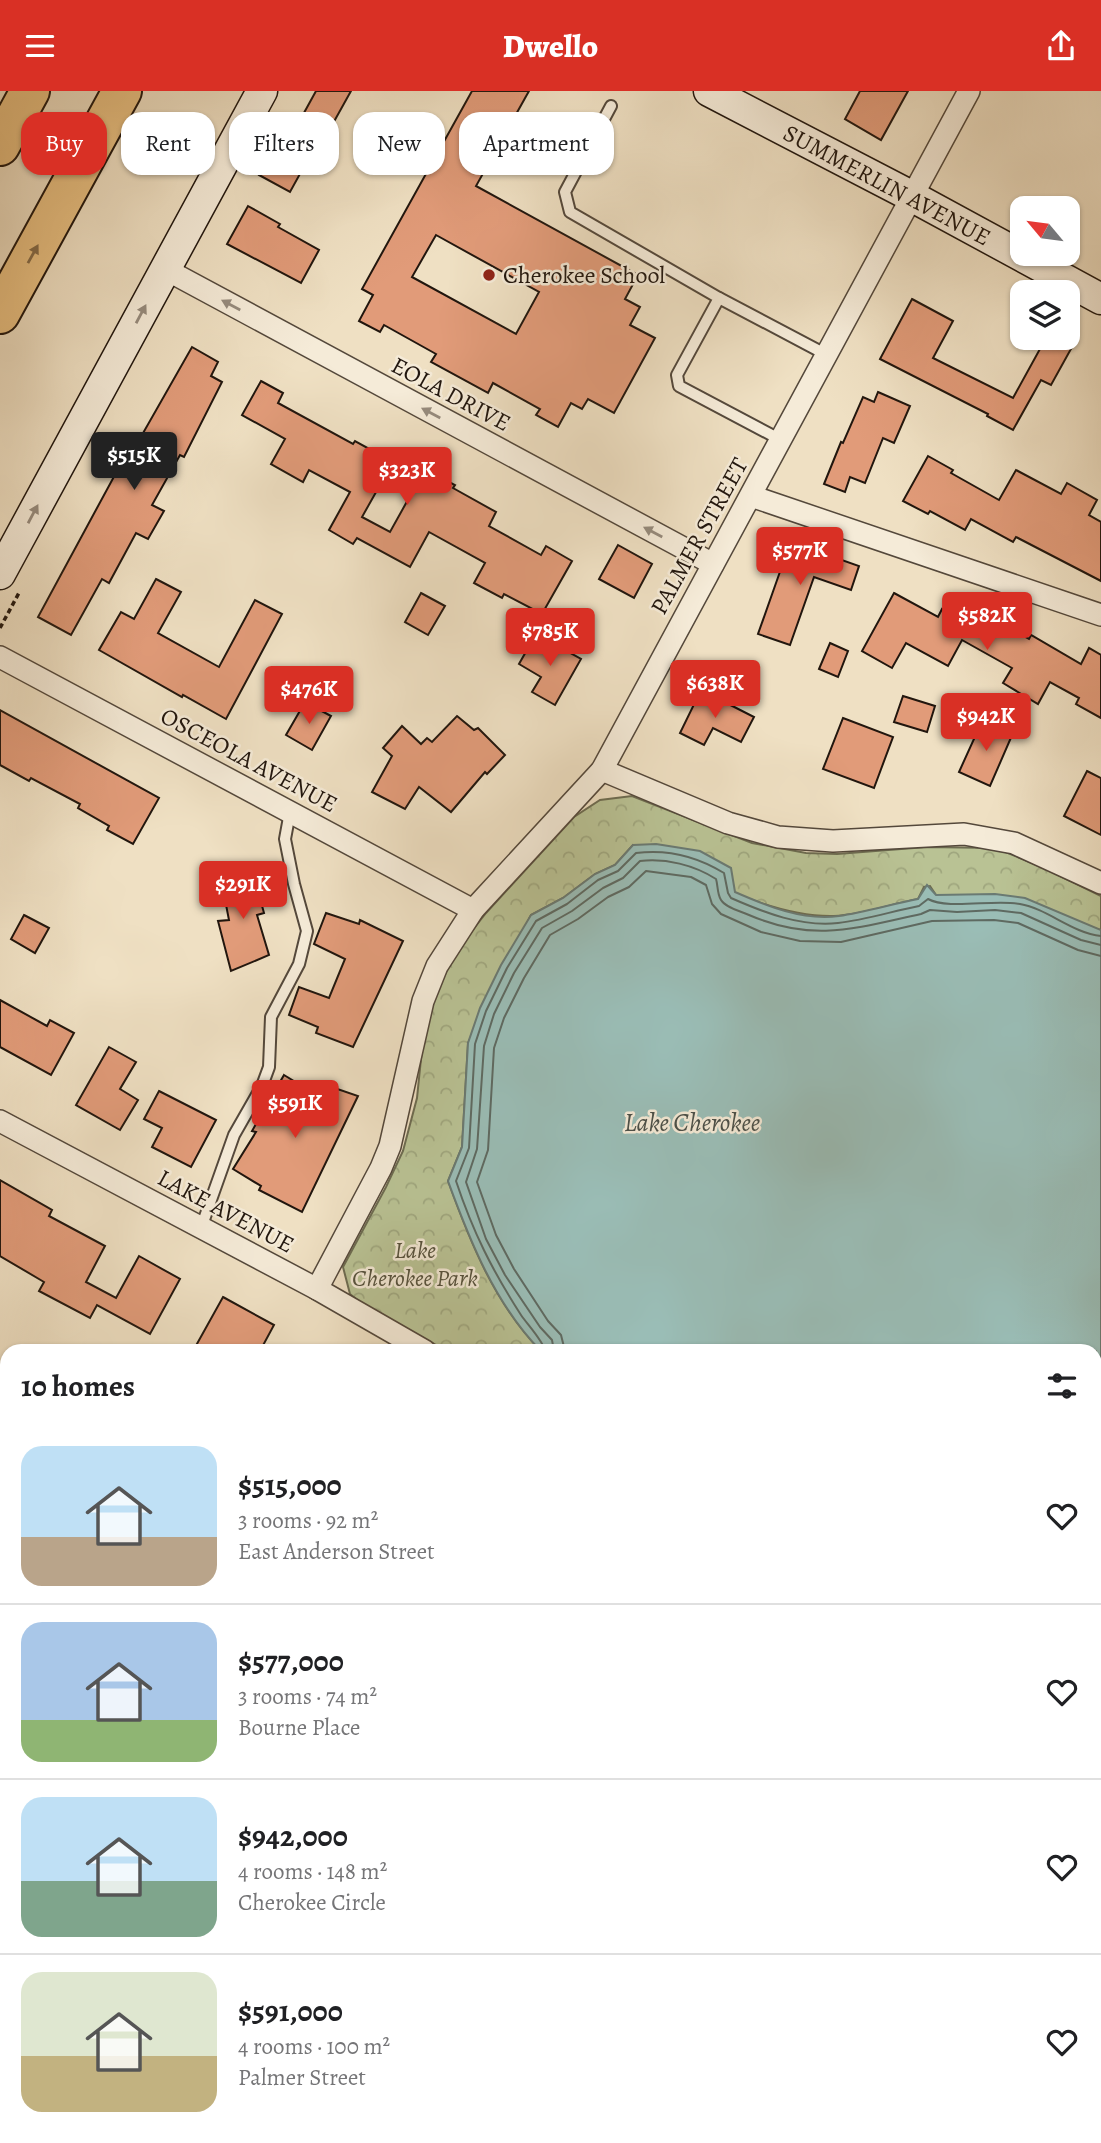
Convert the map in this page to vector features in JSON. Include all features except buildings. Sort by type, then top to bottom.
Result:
[{"type":"highway","points":[[0,146],[30,91]]},
{"type":"highway","points":[[0,314],[122,91]]},
{"type":"main road","points":[[0,574],[262,91]]},
{"type":"main road","name":"SUMMERLIN AVENUE","points":[[709,91],[1101,299]]},
{"type":"street","name":"PALMER STREET","points":[[317,1289],[390,1146],[422,1001],[437,966],[473,909],[602,770],[969,91]]},
{"type":"street","name":"EOLA DRIVE","points":[[165,269],[713,564]]},
{"type":"street","points":[[751,496],[1101,615]]},
{"type":"street","name":"OSCEOLA AVENUE","points":[[0,657],[473,909]]},
{"type":"street","points":[[602,770],[728,823],[778,837],[833,841],[964,835],[1014,843],[1101,883]]},
{"type":"street","name":"LAKE AVENUE","points":[[0,1121],[317,1289],[413,1344]]},
{"type":"lane","points":[[611,106],[565,192],[570,212],[719,298],[827,355]]},
{"type":"lane","points":[[719,298],[677,375],[679,386],[781,440]]},
{"type":"lane","points":[[201,1228],[234,1135],[262,1086],[269,1067],[271,1017],[299,964],[307,932],[293,884],[285,839],[290,812]]},
{"type":"green space","name":"Lake Cherokee Park","points":[[632,796],[752,843],[806,853],[837,854],[927,847],[996,848],[1101,896],[1101,930],[957,896],[936,895],[930,886],[924,887],[918,899],[845,915],[809,915],[783,910],[731,892],[633,845],[615,865],[595,874],[563,898],[531,915],[468,1043],[462,1147],[448,1181],[465,1227],[497,1293],[535,1344],[434,1344],[361,1303],[350,1294],[343,1267],[403,1151],[417,1098],[422,1049],[435,992],[461,945],[486,913],[574,817],[600,800]]},
{"type":"water","name":"Lake Cherokee","points":[[656,844],[700,851],[731,868],[735,892],[798,914],[839,916],[918,899],[927,885],[936,895],[995,894],[1025,898],[1101,930],[1101,1344],[535,1344],[510,1313],[485,1271],[448,1181],[462,1147],[468,1043],[480,1008],[501,965],[531,915],[563,898],[595,874],[615,865],[633,845]]},
{"type":"place","name":"Cherokee School","points":[[489,275]]}]
